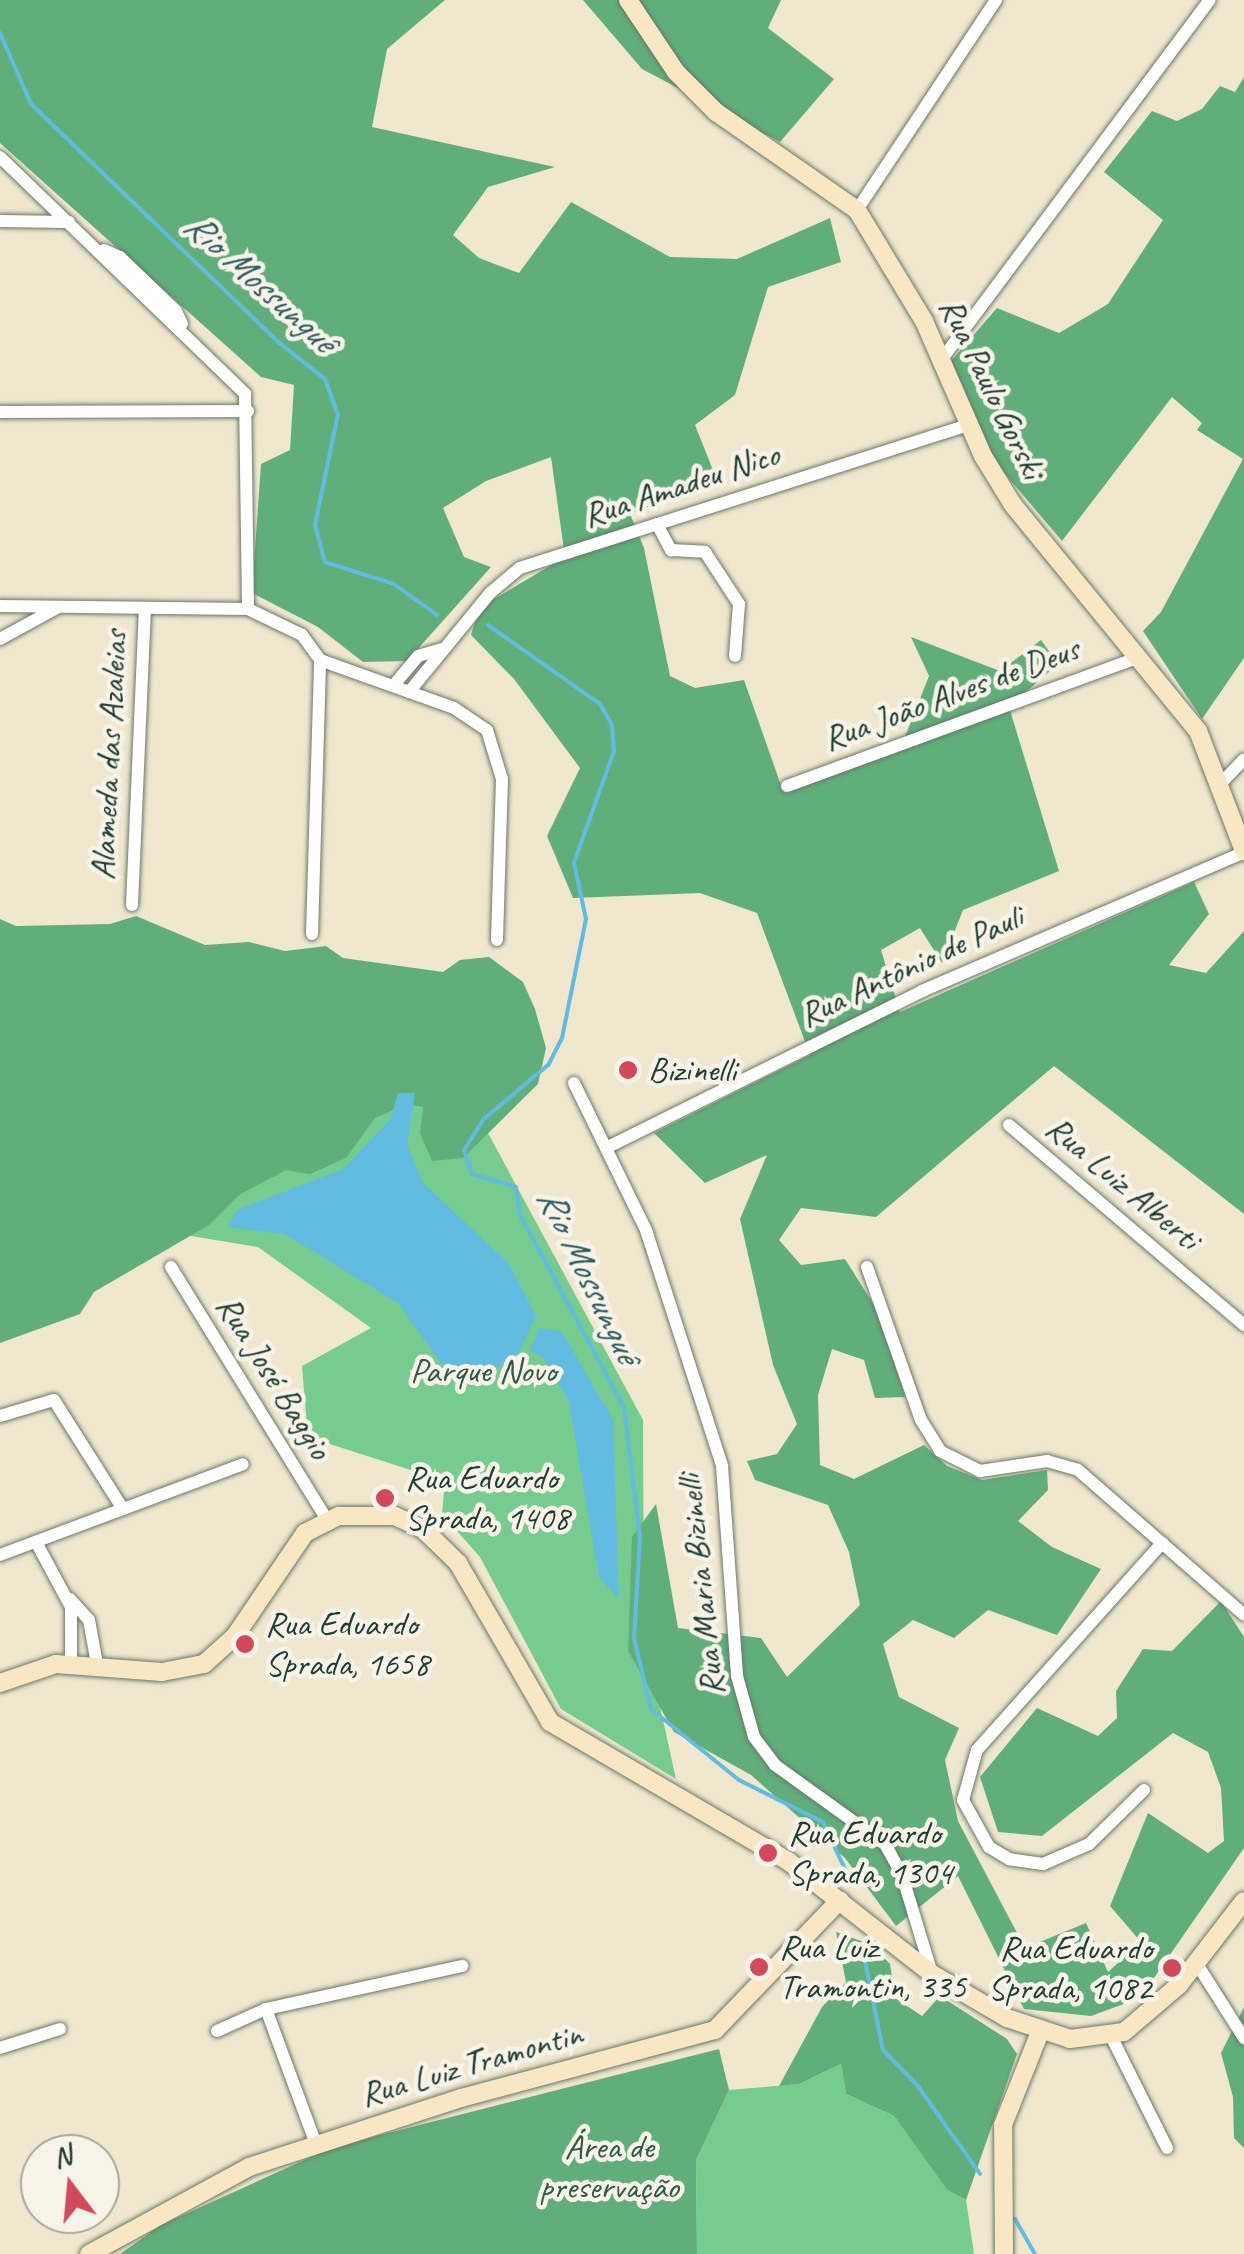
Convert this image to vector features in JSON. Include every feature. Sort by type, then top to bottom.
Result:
[{"type":"main road","name":"Rua Paulo Gorski","points":[[628,0],[696,94],[858,210],[942,359],[969,425],[1012,505],[1190,720],[1222,781],[1244,851]]},
{"type":"main road","points":[[0,1683],[71,1664],[172,1672],[215,1657],[292,1544],[327,1520],[375,1513],[424,1530],[470,1581],[550,1722],[788,1860],[932,1974],[1040,2032],[1112,2038],[1152,2012],[1197,1964],[1244,1901]]},
{"type":"main road","name":"Rua Luiz Tramontin","points":[[89,2254],[195,2190],[316,2144],[715,2030],[840,1900]]},
{"type":"main road","points":[[1004,2254],[1003,2125],[1040,2032]]},
{"type":"street","points":[[858,210],[996,0]]},
{"type":"street","points":[[942,359],[1210,0]]},
{"type":"street","points":[[0,157],[94,246],[120,257],[176,311],[185,332],[240,386],[248,411],[248,609]]},
{"type":"street","points":[[0,221],[69,222]]},
{"type":"street","points":[[0,412],[248,411]]},
{"type":"street","name":"Rua Amadeu Nico","points":[[409,692],[442,648],[511,573],[969,425]]},
{"type":"street","points":[[657,524],[671,550],[705,552],[739,604],[735,656]]},
{"type":"street","points":[[0,606],[248,609],[302,635],[320,660],[476,720],[498,753],[497,940]]},
{"type":"street","points":[[0,639],[58,607]]},
{"type":"street","name":"Alameda das Azaleias","points":[[132,904],[146,608]]},
{"type":"street","name":"Rua Amadeu Nico","points":[[392,686],[418,656],[442,648]]},
{"type":"street","name":"Rua João Alves de Deus","points":[[787,786],[1136,658]]},
{"type":"street","points":[[312,934],[320,660]]},
{"type":"street","points":[[1222,781],[1244,759]]},
{"type":"street","name":"Rua Antônio de Pauli","points":[[608,1147],[922,991],[1244,851]]},
{"type":"street","name":"Rua Maria Bizinelli","points":[[574,1083],[646,1230],[722,1466],[737,1676],[754,1737],[775,1765],[886,1844],[932,1974]]},
{"type":"street","name":"Rua Luiz Alberti","points":[[1009,1126],[1244,1325]]},
{"type":"street","name":"Rua José Baggio","points":[[171,1267],[327,1520]]},
{"type":"street","points":[[867,1267],[921,1420],[940,1451],[980,1471],[1062,1462],[1244,1615]]},
{"type":"street","points":[[0,1416],[54,1400],[123,1510]]},
{"type":"street","points":[[0,1555],[242,1464]]},
{"type":"street","points":[[36,1542],[68,1597],[89,1620],[97,1664]]},
{"type":"street","points":[[1144,1790],[1089,1844],[1043,1864],[1009,1859],[989,1848],[963,1800],[977,1750],[1162,1543]]},
{"type":"street","points":[[68,1597],[75,1630],[71,1664]]},
{"type":"street","points":[[1197,1964],[1244,2038]]},
{"type":"street","points":[[217,2031],[266,2010],[462,1966]]},
{"type":"street","points":[[266,2010],[316,2144]]},
{"type":"street","points":[[0,2048],[60,2029]]},
{"type":"street","points":[[1112,2038],[1167,2148]]},
{"type":"green space","points":[[0,0],[445,0],[387,49],[372,127],[555,167],[488,187],[453,235],[479,258],[519,273],[571,202],[670,257],[737,259],[830,218],[841,262],[768,287],[735,395],[695,425],[717,480],[630,514],[644,548],[670,676],[695,688],[744,680],[783,791],[899,752],[929,676],[911,637],[1000,671],[1041,640],[1058,664],[1009,707],[1059,871],[963,910],[942,963],[920,928],[881,950],[900,1012],[1194,882],[1209,914],[1169,965],[1206,973],[1244,931],[1244,1214],[1054,1066],[876,1217],[801,1208],[779,1240],[801,1265],[845,1259],[879,1313],[905,1397],[875,1398],[864,1360],[832,1349],[818,1395],[820,1465],[854,1479],[924,1445],[947,1466],[982,1480],[1047,1470],[1048,1490],[1018,1521],[1052,1547],[1101,1569],[1057,1635],[988,1610],[954,1638],[913,1620],[883,1644],[899,1697],[959,1728],[945,1760],[958,1821],[1025,1948],[1086,1923],[1108,1972],[1141,1942],[1110,1906],[1148,1813],[1208,1853],[1224,1841],[1221,1788],[1208,1752],[1173,1733],[1042,1836],[998,1832],[980,1777],[1037,1708],[1098,1736],[1117,1718],[1116,1691],[1143,1649],[1172,1651],[1221,1601],[1244,1637],[1244,1848],[1140,1998],[1091,2016],[1024,2009],[958,1876],[896,1926],[845,1858],[751,1775],[674,1732],[628,1651],[632,1537],[656,1504],[678,1628],[761,1638],[787,1677],[860,1605],[849,1552],[828,1505],[755,1480],[747,1461],[777,1454],[797,1424],[773,1365],[740,1219],[767,1155],[705,1183],[654,1133],[810,1055],[757,913],[700,893],[573,898],[547,836],[580,768],[514,679],[471,635],[479,608],[565,557],[551,457],[486,481],[443,508],[464,557],[491,567],[407,661],[363,662],[318,627],[252,593],[261,464],[290,450],[294,385],[261,377],[0,143]]},
{"type":"green space","points":[[583,0],[781,0],[768,28],[834,79],[780,142],[642,69]]},
{"type":"green space","points":[[1244,77],[1244,658],[1202,719],[1143,631],[1161,612],[1243,459],[1197,430],[1202,423],[1172,397],[1062,541],[989,455],[951,361],[997,308],[1059,333],[1108,304],[1163,220],[1104,172],[1152,111],[1177,121],[1202,109],[1220,86],[1235,92]]},
{"type":"green space","points":[[136,916],[205,945],[249,942],[285,951],[326,946],[343,958],[443,972],[460,960],[489,957],[523,982],[535,1009],[546,1048],[538,1084],[463,1158],[432,1161],[420,1133],[423,1107],[407,1104],[375,1118],[346,1158],[310,1174],[286,1170],[239,1195],[209,1225],[94,1292],[80,1314],[0,1343],[0,919],[16,926],[110,924]]},
{"type":"green space","name":"Parque Novo","points":[[394,1071],[469,1098],[643,1420],[644,1634],[676,1779],[561,1709],[480,1557],[442,1514],[445,1481],[308,1437],[302,1366],[371,1328],[258,1247],[155,1230]]},
{"type":"green space","points":[[836,1932],[872,1945],[890,1964],[895,1998],[922,2016],[940,1996],[1007,2039],[1017,2054],[966,2200],[947,2190],[894,2116],[846,2094],[841,2064],[799,2084],[779,2086],[822,2007],[846,1982]]},
{"type":"green space","points":[[1244,2007],[1244,2148],[1234,2138],[1233,2097],[1221,2053]]},
{"type":"green space","name":"Área de preservação","points":[[719,2049],[729,2090],[696,2160],[697,2254],[120,2254],[161,2225],[333,2147]]},
{"type":"green space","points":[[841,2064],[846,2094],[894,2116],[947,2190],[966,2200],[974,2254],[697,2254],[696,2160],[729,2090],[799,2084]]},
{"type":"water","points":[[398,1093],[415,1093],[407,1144],[422,1182],[509,1264],[536,1316],[518,1354],[487,1374],[452,1378],[398,1303],[285,1234],[228,1227],[237,1210],[343,1169],[390,1120]]},
{"type":"water","points":[[539,1328],[562,1332],[613,1420],[619,1599],[599,1577],[569,1402],[543,1357],[530,1351]]},
{"type":"waterway","name":"Rio Mossunguê","points":[[0,33],[31,104],[277,341],[325,379],[338,414],[315,525],[325,562],[394,584],[437,615]]},
{"type":"waterway","name":"Rio Mossunguê","points":[[488,625],[600,704],[612,725],[614,751],[574,863],[586,919],[562,1038],[548,1065],[483,1120],[464,1150],[472,1174],[516,1187],[520,1215],[624,1407],[640,1538],[634,1638],[651,1709],[739,1780],[823,1822],[845,1869]]},
{"type":"waterway","name":"Rio Mossunguê","points":[[864,1956],[883,2050],[917,2085],[980,2174]]},
{"type":"waterway","name":"Rio Mossunguê","points":[[1015,2219],[1035,2254]]},
{"type":"place","name":"Bizinelli","points":[[628,1070]]},
{"type":"place","name":"Rua Eduardo Sprada, 1408","points":[[385,1498]]},
{"type":"place","name":"Rua Eduardo Sprada, 1658","points":[[245,1644]]},
{"type":"place","name":"Rua Eduardo Sprada, 1304","points":[[768,1853]]},
{"type":"place","name":"Rua Luiz Tramontin, 335","points":[[759,1967]]},
{"type":"place","name":"Rua Eduardo Sprada, 1082","points":[[1172,1968]]}]
